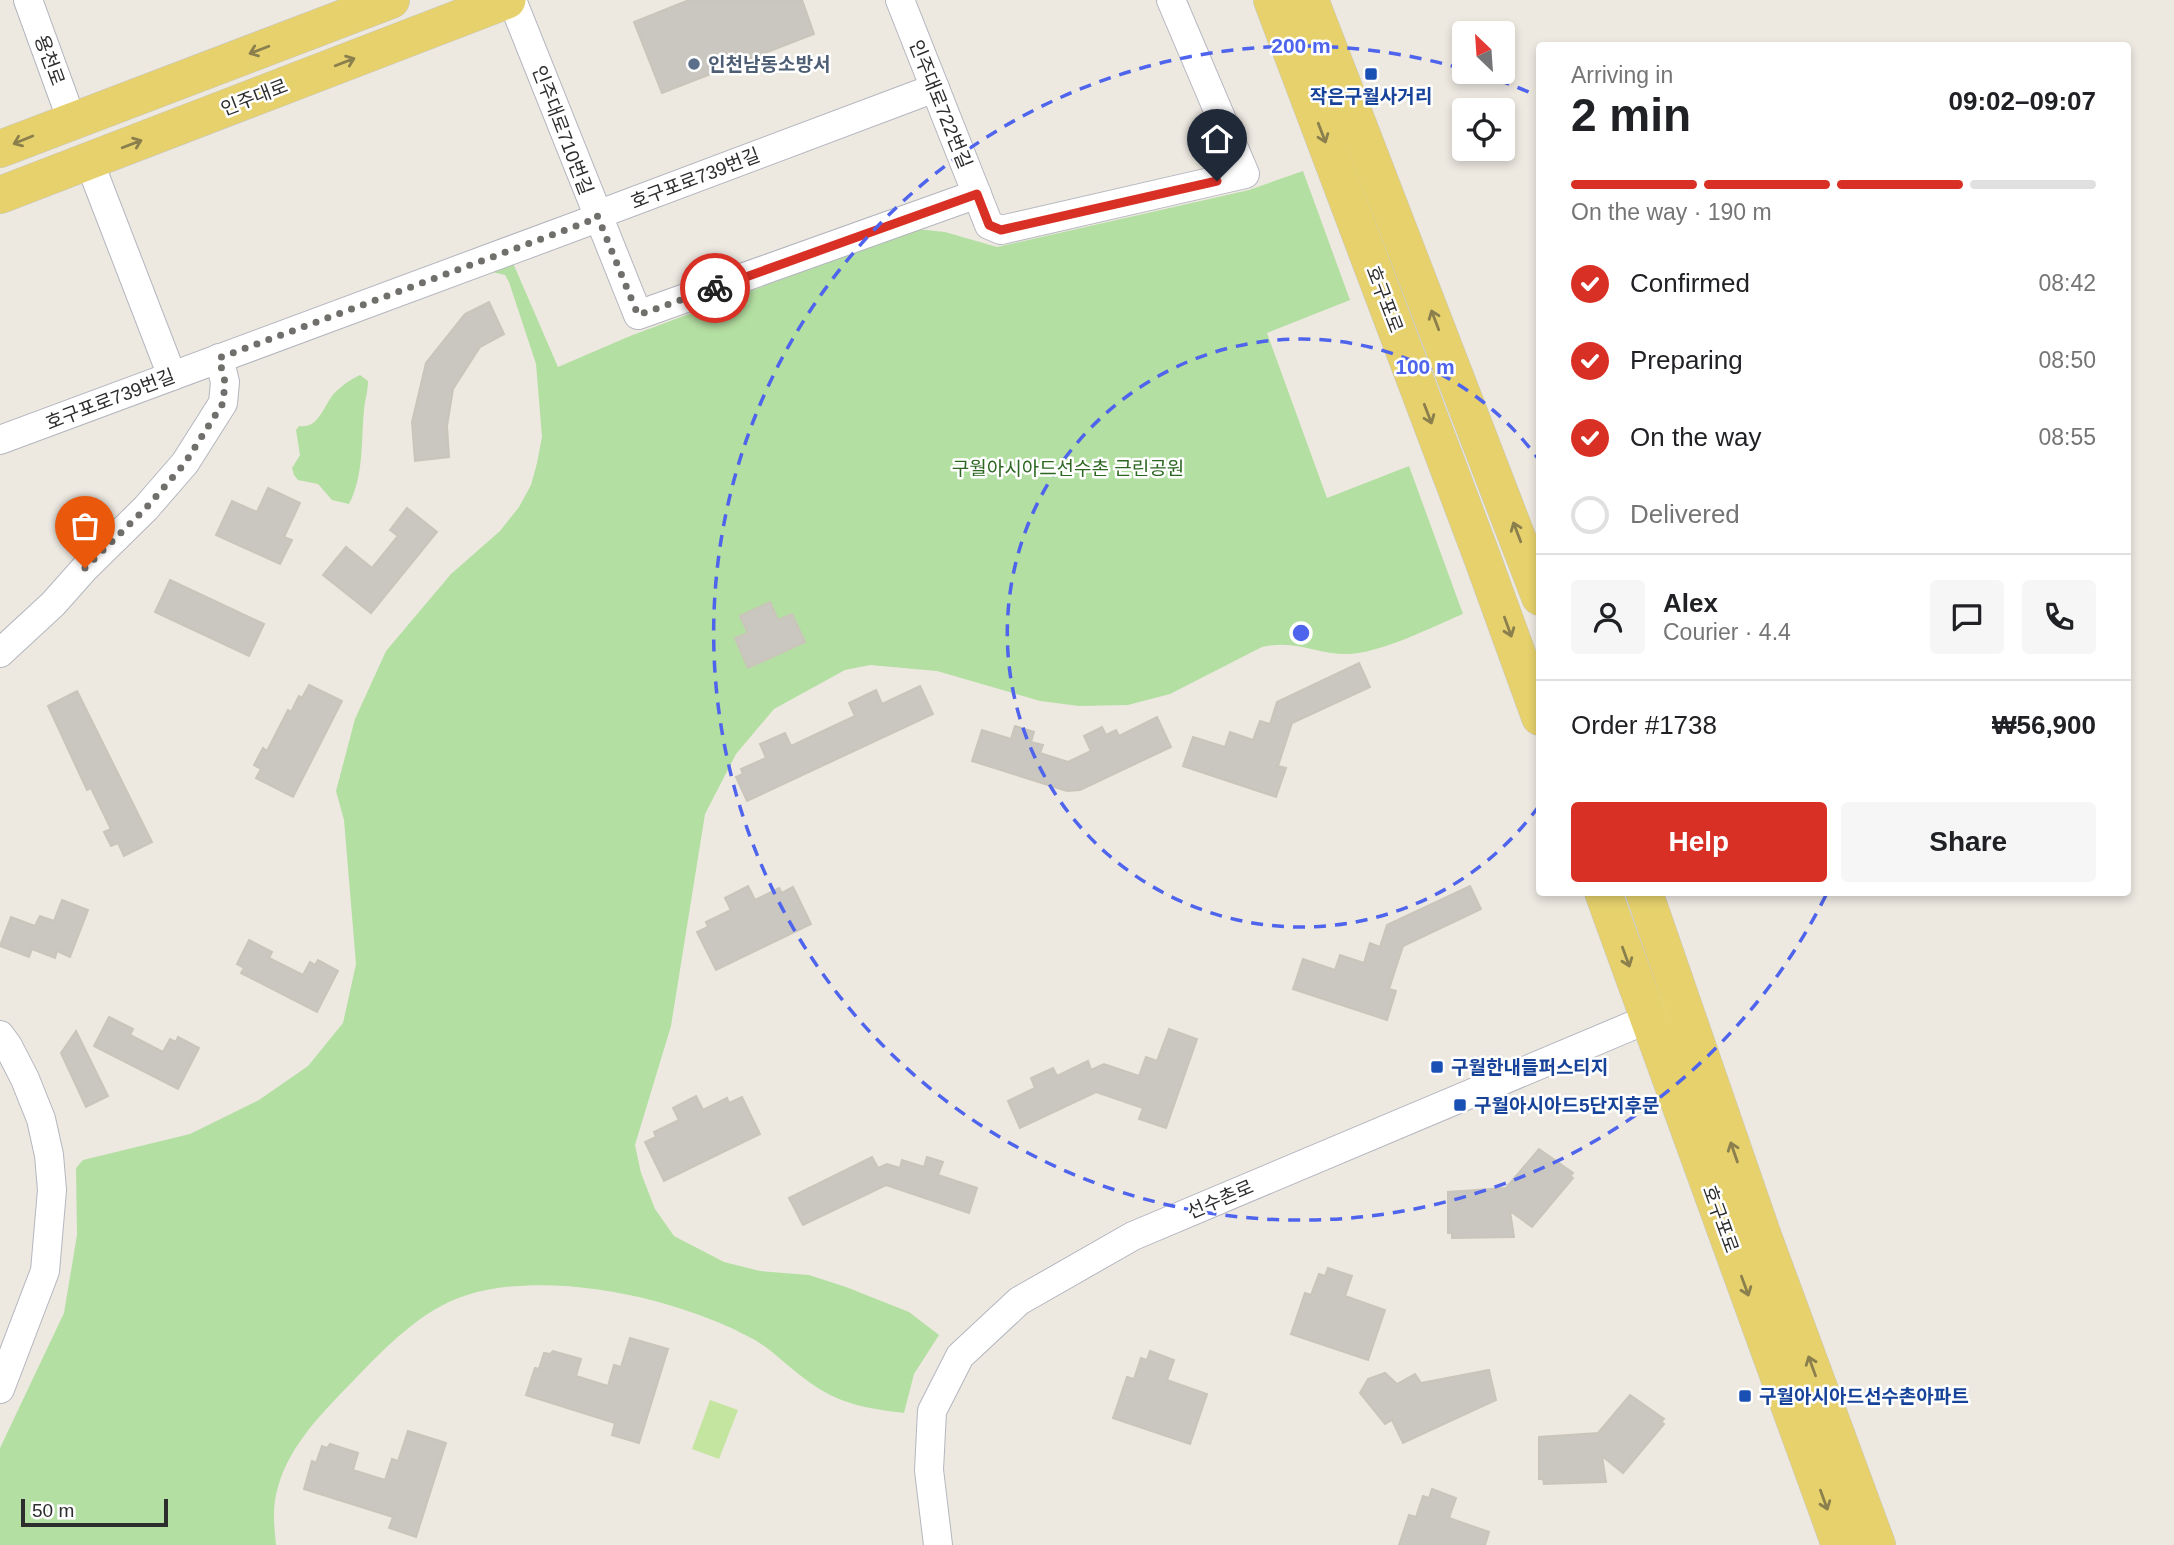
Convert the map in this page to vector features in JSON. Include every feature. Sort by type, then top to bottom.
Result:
[{"type":"main road","points":[[0,149],[391,0]]},
{"type":"main road","name":"인주대로","points":[[0,195],[510,0]]},
{"type":"main road","name":"호구포로","points":[[1272,0],[1536,706]]},
{"type":"main road","name":"호구포로","points":[[1310,0],[1536,587]]},
{"type":"main road","name":"호구포로","points":[[1604,896],[1840,1545]]},
{"type":"main road","name":"호구포로","points":[[1645,896],[1764,1239],[1877,1545]]},
{"type":"street","name":"용천로","points":[[28,0],[72,121]]},
{"type":"street","name":"인주대로710번길","points":[[510,0],[638,315],[977,194]]},
{"type":"street","name":"인주대로722번길","points":[[900,0],[989,225],[1001,230],[1245,174],[1173,4]]},
{"type":"street","name":"호구포로739번길","points":[[0,440],[587,222],[597,215],[935,88]]},
{"type":"street","points":[[89,160],[172,376]]},
{"type":"street","points":[[0,653],[54,604],[185,463],[223,403],[225,382],[219,358]]},
{"type":"street","name":"선수촌로","points":[[938,1545],[929,1470],[932,1411],[960,1356],[1020,1301],[1133,1236],[1684,1004]]},
{"type":"street","points":[[0,1035],[25,1079],[41,1119],[49,1154],[52,1190],[45,1271],[0,1389]]},
{"type":"green space","name":"구월아시아드선수촌 근린공원","points":[[1303,171],[1350,300],[1267,333],[1327,498],[1409,466],[1463,614],[1405,639],[1360,653],[1336,653],[1285,645],[1262,647],[1170,694],[1128,705],[1079,706],[1040,701],[937,671],[870,665],[845,670],[774,709],[736,754],[705,814],[671,1026],[635,1145],[641,1173],[655,1209],[674,1236],[724,1262],[760,1271],[809,1275],[846,1287],[909,1312],[939,1335],[914,1374],[904,1413],[864,1407],[840,1399],[805,1379],[755,1340],[725,1325],[653,1300],[575,1287],[537,1285],[500,1288],[451,1301],[420,1319],[379,1355],[320,1416],[299,1442],[283,1471],[274,1508],[276,1545],[0,1545],[0,1448],[64,1313],[77,1235],[76,1168],[83,1160],[190,1134],[259,1100],[308,1066],[343,1023],[356,964],[344,820],[336,791],[355,719],[386,651],[451,574],[500,531],[519,507],[531,485],[537,463],[542,437],[536,364],[509,282],[505,275],[492,272],[513,263],[558,367],[630,336],[917,229],[945,232],[997,247],[1249,190]]},
{"type":"green space","points":[[360,375],[368,381],[368,385],[360,470],[349,504],[332,500],[318,484],[298,480],[292,468],[300,455],[296,430],[299,426],[315,421],[335,393]]},
{"type":"green space","points":[[710,1400],[738,1410],[719,1459],[692,1449]]},
{"type":"building","name":"인천남동소방서","points":[[689,0],[802,0],[814,34],[662,93],[634,22]]},
{"type":"building","points":[[489,302],[504,334],[480,347],[453,389],[447,426],[449,457],[415,461],[412,422],[426,363],[465,314]]},
{"type":"building","points":[[268,488],[300,503],[284,537],[292,540],[280,564],[216,535],[232,501],[257,512]]},
{"type":"building","points":[[407,508],[437,532],[371,613],[323,575],[346,547],[372,568],[398,536],[390,530]]},
{"type":"building","points":[[170,580],[264,624],[249,656],[155,612]]},
{"type":"building","points":[[770,602],[778,620],[792,614],[805,642],[748,668],[735,638],[748,633],[740,616]]},
{"type":"building","points":[[1359,663],[1370,687],[1292,723],[1278,766],[1286,768],[1276,797],[1183,766],[1193,737],[1225,747],[1230,732],[1253,740],[1260,721],[1270,724],[1277,702]]},
{"type":"building","points":[[309,685],[342,701],[293,797],[256,778],[261,769],[254,765],[263,748],[267,751],[288,710],[291,712],[299,696],[302,698]]},
{"type":"building","points":[[920,686],[933,714],[747,801],[736,777],[743,774],[741,769],[766,758],[760,744],[785,733],[791,746],[855,716],[849,703],[876,690],[882,704]]},
{"type":"building","points":[[77,691],[152,842],[124,856],[118,843],[111,846],[104,832],[111,829],[91,788],[87,790],[48,706]]},
{"type":"building","points":[[1157,717],[1171,747],[1080,790],[1067,791],[972,761],[982,730],[1011,739],[1015,726],[1034,732],[1031,742],[1043,745],[1040,753],[1068,762],[1091,751],[1084,736],[1102,727],[1106,735],[1116,730],[1119,736]]},
{"type":"building","points":[[748,886],[755,900],[779,888],[782,893],[793,887],[811,924],[716,970],[697,932],[708,927],[706,922],[731,910],[725,898]]},
{"type":"building","points":[[1470,886],[1481,909],[1403,946],[1389,989],[1396,991],[1387,1020],[1293,989],[1303,959],[1335,970],[1340,955],[1364,963],[1370,943],[1380,947],[1387,925]]},
{"type":"building","points":[[62,900],[88,910],[70,957],[57,951],[55,958],[32,949],[29,957],[0,946],[11,917],[35,926],[40,916],[54,921]]},
{"type":"building","points":[[249,940],[272,952],[269,958],[303,975],[310,962],[315,965],[318,960],[338,971],[317,1012],[241,973],[244,968],[237,964]]},
{"type":"building","points":[[109,1017],[133,1029],[130,1035],[163,1052],[170,1039],[176,1042],[178,1037],[199,1048],[178,1089],[94,1046]]},
{"type":"building","points":[[1169,1029],[1197,1039],[1166,1128],[1139,1119],[1143,1108],[1096,1092],[1020,1128],[1008,1101],[1035,1088],[1031,1078],[1053,1068],[1057,1076],[1088,1061],[1091,1070],[1104,1064],[1139,1076],[1146,1057],[1157,1061]]},
{"type":"building","points":[[76,1031],[108,1096],[86,1107],[61,1053]]},
{"type":"building","points":[[696,1096],[703,1110],[727,1098],[729,1103],[742,1097],[760,1134],[664,1181],[645,1142],[656,1137],[654,1132],[679,1120],[673,1108]]},
{"type":"building","points":[[1539,1149],[1573,1173],[1570,1176],[1573,1178],[1532,1227],[1510,1211],[1514,1237],[1452,1238],[1452,1233],[1448,1233],[1448,1192],[1506,1188]]},
{"type":"building","points":[[872,1157],[878,1168],[887,1164],[900,1168],[902,1160],[924,1167],[927,1157],[943,1162],[938,1175],[977,1188],[969,1213],[886,1185],[803,1225],[789,1198]]},
{"type":"building","points":[[1328,1268],[1352,1276],[1345,1296],[1385,1310],[1368,1360],[1291,1334],[1305,1293],[1311,1295],[1319,1274],[1325,1276]]},
{"type":"building","points":[[630,1338],[668,1349],[639,1443],[612,1435],[615,1423],[526,1395],[535,1368],[539,1369],[544,1353],[550,1354],[553,1351],[581,1359],[576,1376],[608,1386],[614,1365],[621,1367]]},
{"type":"building","points":[[1150,1351],[1174,1360],[1167,1380],[1207,1394],[1190,1444],[1113,1418],[1127,1377],[1134,1379],[1141,1358],[1147,1360]]},
{"type":"building","points":[[1489,1370],[1496,1400],[1403,1443],[1392,1420],[1385,1424],[1360,1393],[1368,1379],[1385,1373],[1397,1384],[1415,1374],[1421,1383]]},
{"type":"building","points":[[1630,1395],[1664,1419],[1661,1422],[1664,1424],[1623,1473],[1602,1456],[1606,1482],[1544,1484],[1543,1479],[1539,1479],[1539,1437],[1598,1433]]},
{"type":"building","points":[[408,1431],[446,1443],[416,1537],[389,1528],[393,1517],[304,1489],[312,1461],[316,1463],[322,1446],[327,1448],[330,1444],[358,1453],[353,1470],[385,1480],[392,1459],[398,1461]]},
{"type":"building","points":[[1432,1489],[1456,1498],[1449,1518],[1489,1532],[1485,1545],[1399,1545],[1409,1515],[1416,1517],[1423,1496],[1429,1498]]},
{"type":"way so far","points":[[85,568],[146,508],[185,463],[223,403],[225,382],[219,358],[587,222],[597,215],[638,315],[715,288]]},
{"type":"place","name":"인천남동소방서","points":[[694,64]]},
{"type":"place","name":"작은구월사거리","points":[[1371,74]]},
{"type":"place","name":"구월한내들퍼스티지","points":[[1437,1067]]},
{"type":"place","name":"구월아시아드5단지후문","points":[[1460,1105]]},
{"type":"place","name":"구월아시아드선수촌아파트","points":[[1745,1396]]},
{"type":"route","points":[[715,288],[977,194],[989,225],[1001,230],[1217,181]]}]
